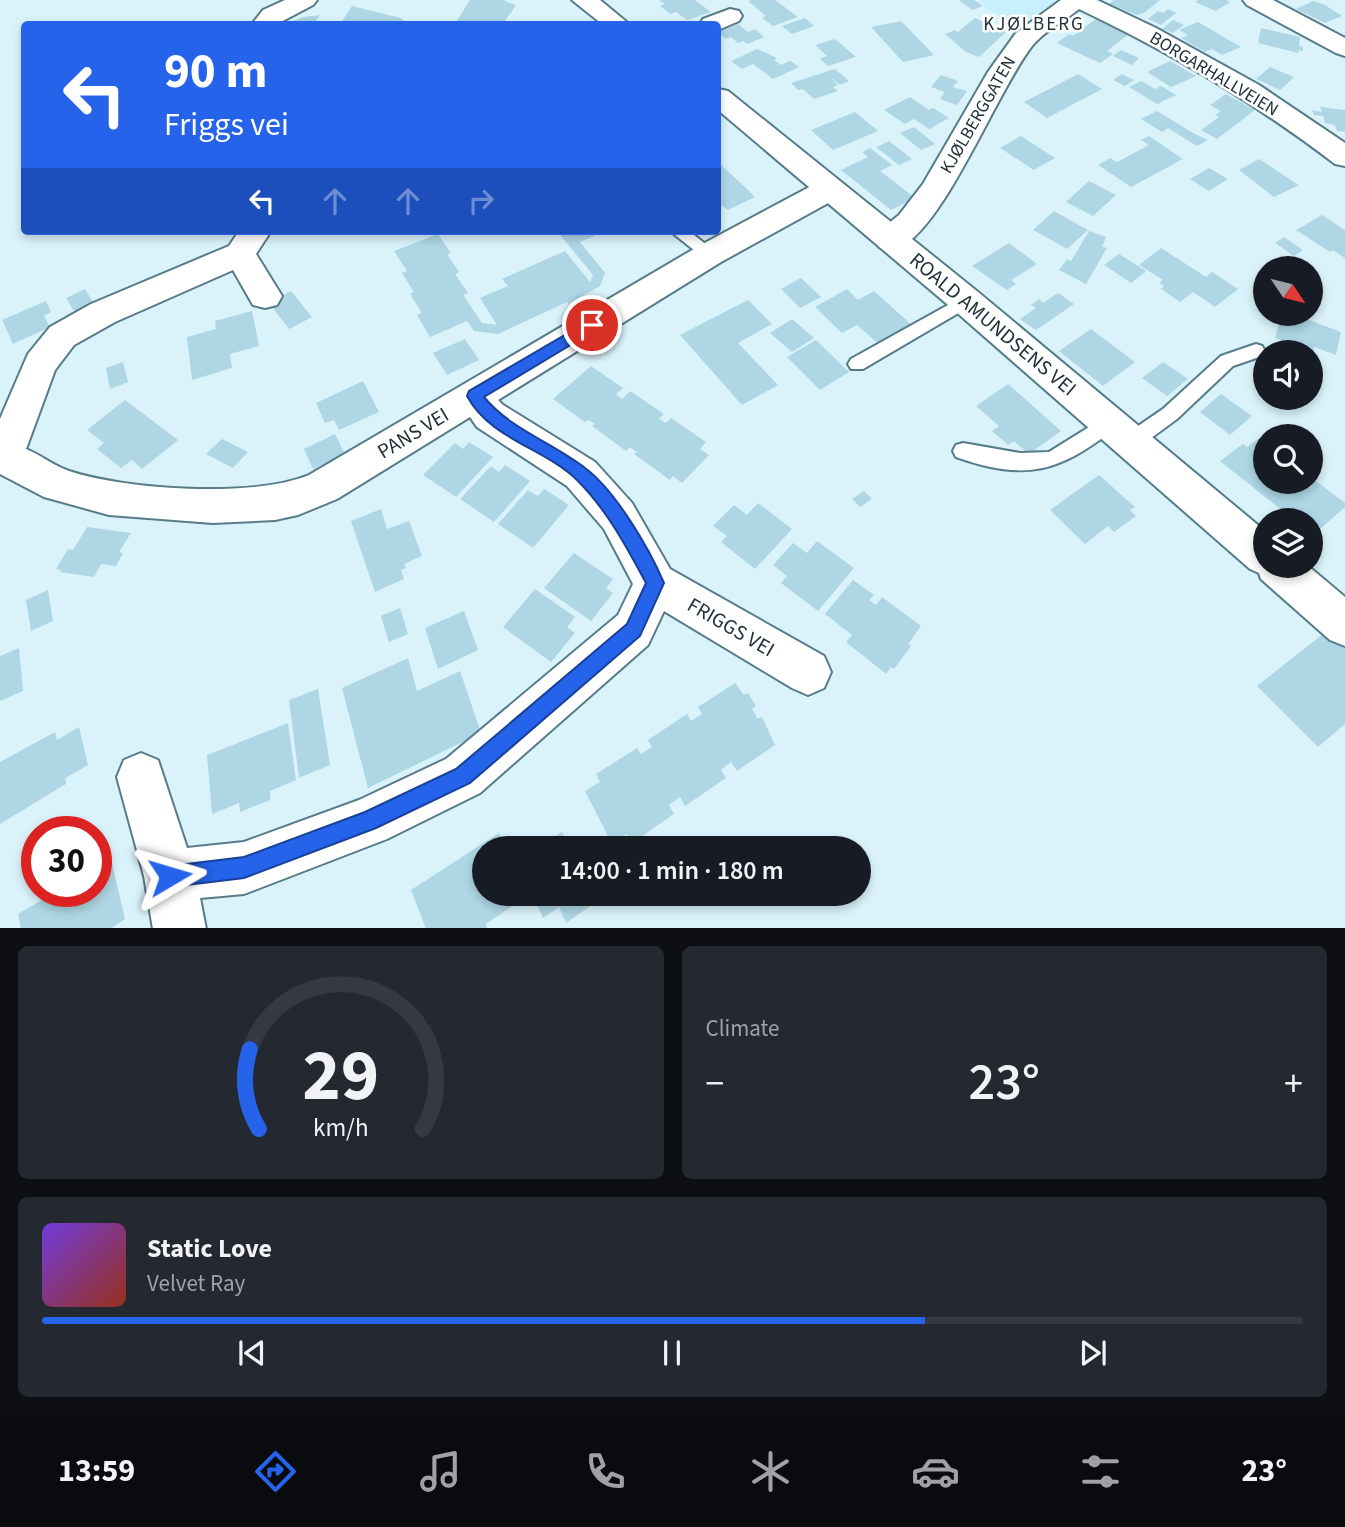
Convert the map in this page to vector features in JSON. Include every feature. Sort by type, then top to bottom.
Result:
[{"type":"street","points":[[267,21],[272,15],[305,0]]},
{"type":"street","points":[[584,0],[613,21]]},
{"type":"street","name":"BORGARHALLVEIEN","points":[[1077,0],[1127,22],[1216,73],[1345,157]]},
{"type":"street","name":"KJØLBERGGATEN","points":[[890,239],[910,223],[935,189],[1001,72],[1025,38],[1077,0]]},
{"type":"street","points":[[1255,0],[1345,48]]},
{"type":"street","name":"ROALD AMUNDSENS VEI","points":[[721,100],[966,301],[1253,546]]},
{"type":"street","name":"PANS VEI","points":[[1,458],[28,467],[56,484],[101,496],[199,505],[298,498],[323,487],[710,254],[828,190]]},
{"type":"street","points":[[1,458],[40,364],[62,336],[103,313],[247,243],[265,296]]},
{"type":"street","points":[[170,876],[244,868],[369,821],[463,776],[633,630],[655,583],[618,516],[582,474],[490,416],[474,396]]},
{"type":"street","points":[[1291,578],[1345,625]]},
{"type":"street","name":"FRIGGS VEI","points":[[655,583],[808,672]]},
{"type":"street","points":[[141,777],[170,876],[180,928]]},
{"type":"lane","points":[[684,235],[710,254]]},
{"type":"lane","points":[[857,364],[966,301]]},
{"type":"lane","points":[[963,451],[1040,462],[1054,458],[1079,444],[1170,414],[1227,361],[1253,352]]},
{"type":"shaded area","points":[[980,0],[1061,0],[1018,28],[988,9]]},
{"type":"building","points":[[470,0],[506,0],[504,1],[516,5],[505,21],[457,21]]},
{"type":"building","points":[[659,0],[695,0],[711,12],[687,20],[676,12],[670,14],[660,6],[665,4]]},
{"type":"building","points":[[775,0],[798,17],[773,26],[762,18],[766,16],[748,1]]},
{"type":"building","points":[[959,0],[974,0],[983,6],[972,10]]},
{"type":"building","points":[[1114,0],[1160,0],[1144,13],[1137,15],[1109,4]]},
{"type":"building","points":[[1313,1],[1342,16],[1325,23],[1296,9]]},
{"type":"building","points":[[1195,2],[1230,2],[1216,11]]},
{"type":"building","points":[[352,6],[404,21],[342,21]]},
{"type":"building","points":[[1168,9],[1176,13],[1161,25],[1148,19],[1158,11],[1163,13]]},
{"type":"building","points":[[320,15],[316,21],[293,21]]},
{"type":"building","points":[[805,18],[814,26],[792,34],[782,26]]},
{"type":"building","points":[[975,18],[1006,32],[979,57],[966,52],[945,34],[955,30],[958,32]]},
{"type":"building","points":[[1096,19],[1129,34],[1107,51],[1113,54],[1100,63],[1057,43],[1069,34],[1073,36]]},
{"type":"building","points":[[1173,20],[1184,25],[1173,33],[1162,29]]},
{"type":"building","points":[[901,21],[934,55],[903,62],[871,27]]},
{"type":"building","points":[[1198,22],[1241,47],[1222,55],[1212,49],[1205,52],[1181,38],[1188,35],[1179,30]]},
{"type":"building","points":[[738,24],[748,32],[755,29],[764,37],[747,44],[743,41],[738,43],[731,37],[726,39],[721,31]]},
{"type":"building","points":[[1261,28],[1300,37],[1299,46],[1303,47],[1303,51],[1299,50],[1298,53],[1258,43]]},
{"type":"building","points":[[835,39],[856,57],[828,66],[820,59],[827,56],[815,45]]},
{"type":"building","points":[[757,49],[777,58],[774,60],[781,65],[790,61],[799,67],[773,79],[753,64],[742,69],[731,61]]},
{"type":"building","points":[[1121,50],[1139,58],[1132,65],[1113,56]]},
{"type":"building","points":[[1170,61],[1196,76],[1171,87],[1147,72]]},
{"type":"building","points":[[1270,67],[1294,77],[1280,90],[1256,79]]},
{"type":"building","points":[[835,69],[849,81],[840,85],[829,76],[838,85],[833,87],[838,91],[814,99],[791,83]]},
{"type":"building","points":[[1078,74],[1102,89],[1047,118],[1024,102]]},
{"type":"building","points":[[1122,74],[1134,80],[1125,86],[1113,80]]},
{"type":"building","points":[[941,75],[958,81],[953,87],[967,91],[957,105],[940,99],[945,92],[931,87]]},
{"type":"building","points":[[1141,81],[1155,89],[1161,86],[1176,95],[1157,104],[1129,87]]},
{"type":"building","points":[[1226,94],[1255,110],[1217,139],[1201,130],[1219,117],[1215,115],[1221,111],[1210,105]]},
{"type":"building","points":[[910,97],[929,110],[933,108],[949,118],[929,129],[914,119],[905,124],[884,110]]},
{"type":"building","points":[[1320,107],[1345,110],[1345,132],[1337,131],[1335,125],[1325,123],[1323,116],[1314,115],[1312,110],[1322,112]]},
{"type":"building","points":[[1157,111],[1208,140],[1197,146],[1168,128],[1162,132],[1141,119]]},
{"type":"building","points":[[855,112],[878,131],[833,150],[811,130]]},
{"type":"building","points":[[914,127],[935,144],[921,150],[900,133]]},
{"type":"building","points":[[1021,136],[1055,158],[1034,170],[1000,148]]},
{"type":"building","points":[[1149,136],[1183,159],[1131,187],[1098,165],[1110,158],[1117,162],[1149,145],[1141,140]]},
{"type":"building","points":[[889,141],[912,159],[899,165],[876,147]]},
{"type":"building","points":[[870,148],[892,165],[880,171],[915,198],[891,210],[841,170],[868,157],[862,152]]},
{"type":"building","points":[[1259,159],[1299,185],[1274,197],[1239,170]]},
{"type":"building","points":[[721,165],[755,197],[728,210],[721,205]]},
{"type":"building","points":[[1209,168],[1228,179],[1209,191],[1190,179]]},
{"type":"building","points":[[1089,181],[1116,195],[1093,216],[1066,202]]},
{"type":"building","points":[[1054,211],[1088,230],[1067,249],[1033,230]]},
{"type":"building","points":[[1322,215],[1345,230],[1345,258],[1333,250],[1330,252],[1296,230]]},
{"type":"building","points":[[1089,231],[1106,237],[1102,247],[1107,248],[1086,284],[1059,270],[1067,259],[1071,261]]},
{"type":"building","points":[[439,235],[451,253],[447,254],[459,272],[455,274],[468,293],[463,295],[482,323],[497,325],[480,298],[508,286],[502,279],[565,251],[590,282],[593,275],[560,235],[596,235],[580,242],[605,273],[600,286],[568,304],[567,302],[498,334],[474,331],[467,321],[430,337],[417,315],[422,313],[410,294],[414,292],[402,273],[407,271],[394,251]]},
{"type":"building","points":[[1284,237],[1303,250],[1294,256],[1275,243]]},
{"type":"building","points":[[1009,243],[1037,264],[1011,280],[1016,284],[1007,290],[972,266]]},
{"type":"building","points":[[1161,248],[1206,277],[1212,272],[1238,289],[1215,307],[1193,292],[1180,302],[1161,289],[1164,286],[1159,283],[1163,280],[1139,265]]},
{"type":"building","points":[[1119,254],[1146,271],[1131,283],[1104,265]]},
{"type":"building","points":[[801,278],[821,297],[800,308],[781,289]]},
{"type":"building","points":[[85,289],[94,304],[75,313],[66,298]]},
{"type":"building","points":[[847,289],[858,300],[874,291],[914,327],[881,346],[857,325],[842,333],[815,307]]},
{"type":"building","points":[[291,291],[312,317],[289,329],[269,303]]},
{"type":"building","points":[[1058,293],[1074,304],[1036,330],[1020,319],[1036,308],[1031,305],[1039,299],[1043,303]]},
{"type":"building","points":[[748,300],[772,324],[738,343],[778,385],[742,405],[680,335]]},
{"type":"building","points":[[46,301],[51,312],[44,316],[50,327],[13,344],[2,320]]},
{"type":"building","points":[[252,311],[259,346],[230,354],[232,368],[192,380],[187,337],[216,329],[215,321]]},
{"type":"building","points":[[792,319],[814,338],[792,352],[770,333]]},
{"type":"building","points":[[1323,325],[1341,332],[1336,355],[1323,350],[1323,340],[1275,338],[1278,326]]},
{"type":"building","points":[[1091,329],[1135,362],[1103,386],[1059,351]]},
{"type":"building","points":[[465,339],[479,360],[447,375],[433,353]]},
{"type":"building","points":[[816,340],[849,372],[820,390],[787,357]]},
{"type":"building","points":[[123,362],[128,382],[110,389],[106,368]]},
{"type":"building","points":[[1163,362],[1188,379],[1167,396],[1142,378]]},
{"type":"building","points":[[591,366],[623,388],[616,394],[622,399],[630,391],[664,414],[659,419],[666,423],[671,418],[706,442],[700,449],[709,455],[682,483],[673,476],[670,480],[634,454],[637,452],[630,447],[626,451],[592,426],[595,424],[589,420],[585,422],[553,399]]},
{"type":"building","points":[[363,381],[379,412],[339,430],[334,420],[325,423],[316,403]]},
{"type":"building","points":[[1008,384],[1061,431],[1029,454],[1014,441],[1008,445],[992,431],[999,426],[976,406]]},
{"type":"building","points":[[1221,394],[1252,416],[1230,435],[1200,412]]},
{"type":"building","points":[[125,400],[178,440],[142,469],[132,460],[121,468],[97,449],[104,443],[87,430]]},
{"type":"building","points":[[335,434],[345,454],[313,469],[304,449]]},
{"type":"building","points":[[222,439],[248,452],[233,468],[206,454]]},
{"type":"building","points":[[469,442],[493,457],[456,497],[423,475],[455,443],[463,449]]},
{"type":"building","points":[[1253,442],[1253,487],[1220,461],[1243,444],[1247,447]]},
{"type":"building","points":[[505,465],[530,481],[494,522],[460,499],[491,466],[499,472]]},
{"type":"building","points":[[1099,475],[1135,507],[1130,510],[1136,516],[1114,532],[1108,526],[1085,544],[1050,510]]},
{"type":"building","points":[[1323,486],[1345,503],[1345,507],[1323,526],[1323,508],[1279,508],[1261,494],[1323,494]]},
{"type":"building","points":[[544,489],[569,505],[533,548],[498,524],[528,490],[538,496]]},
{"type":"building","points":[[864,491],[872,499],[860,507],[852,499]]},
{"type":"building","points":[[758,503],[792,529],[755,569],[721,542],[727,536],[713,526],[734,505],[747,515]]},
{"type":"building","points":[[381,509],[387,529],[409,521],[422,556],[404,564],[406,568],[401,570],[404,579],[375,592],[351,521]]},
{"type":"building","points":[[87,527],[131,533],[119,552],[123,553],[116,566],[101,564],[94,577],[60,572],[61,570],[56,569],[68,549],[73,550]]},
{"type":"building","points":[[817,541],[854,568],[818,611],[781,583],[787,576],[773,565],[793,543],[807,553]]},
{"type":"building","points":[[574,553],[613,579],[606,588],[613,593],[591,621],[544,588]]},
{"type":"building","points":[[853,580],[874,595],[869,600],[876,605],[882,597],[921,626],[908,644],[911,646],[894,669],[891,667],[886,674],[846,642],[852,635],[825,614]]},
{"type":"building","points":[[535,589],[575,617],[567,627],[575,633],[551,662],[503,627]]},
{"type":"building","points":[[48,590],[53,621],[31,631],[26,600]]},
{"type":"building","points":[[400,608],[408,634],[389,642],[381,616]]},
{"type":"building","points":[[464,611],[478,650],[438,669],[425,628]]},
{"type":"building","points":[[1328,630],[1345,646],[1345,724],[1318,747],[1257,686]]},
{"type":"building","points":[[19,648],[23,691],[0,701],[0,656]]},
{"type":"building","points":[[408,658],[417,691],[460,671],[481,733],[368,788],[342,688]]},
{"type":"building","points":[[735,683],[744,695],[748,693],[756,706],[752,709],[758,719],[762,717],[775,745],[737,771],[731,762],[721,770],[726,778],[685,806],[680,797],[669,805],[674,814],[642,836],[608,836],[585,791],[600,782],[596,774],[637,748],[641,754],[652,747],[648,740],[687,714],[691,721],[702,714],[698,707]]},
{"type":"building","points":[[318,689],[330,765],[299,778],[289,700]]},
{"type":"building","points":[[288,723],[296,780],[270,791],[270,800],[240,812],[239,803],[212,814],[207,755]]},
{"type":"building","points":[[79,727],[88,765],[65,778],[66,784],[0,824],[0,762],[55,732],[57,740]]},
{"type":"building","points":[[472,850],[472,906],[512,906],[486,924],[487,928],[426,928],[411,890]]},
{"type":"building","points":[[112,863],[125,919],[112,928],[21,928],[18,914],[30,907],[112,907]]},
{"type":"building","points":[[538,906],[590,906],[566,923],[559,907],[543,918]]},
{"type":"district","name":"KJØLBERG","points":[[1034,24]]},
{"type":"route","points":[[170,876],[244,868],[369,821],[463,776],[548,706],[633,630],[655,583],[618,516],[582,474],[490,416],[474,396],[592,325]]}]
